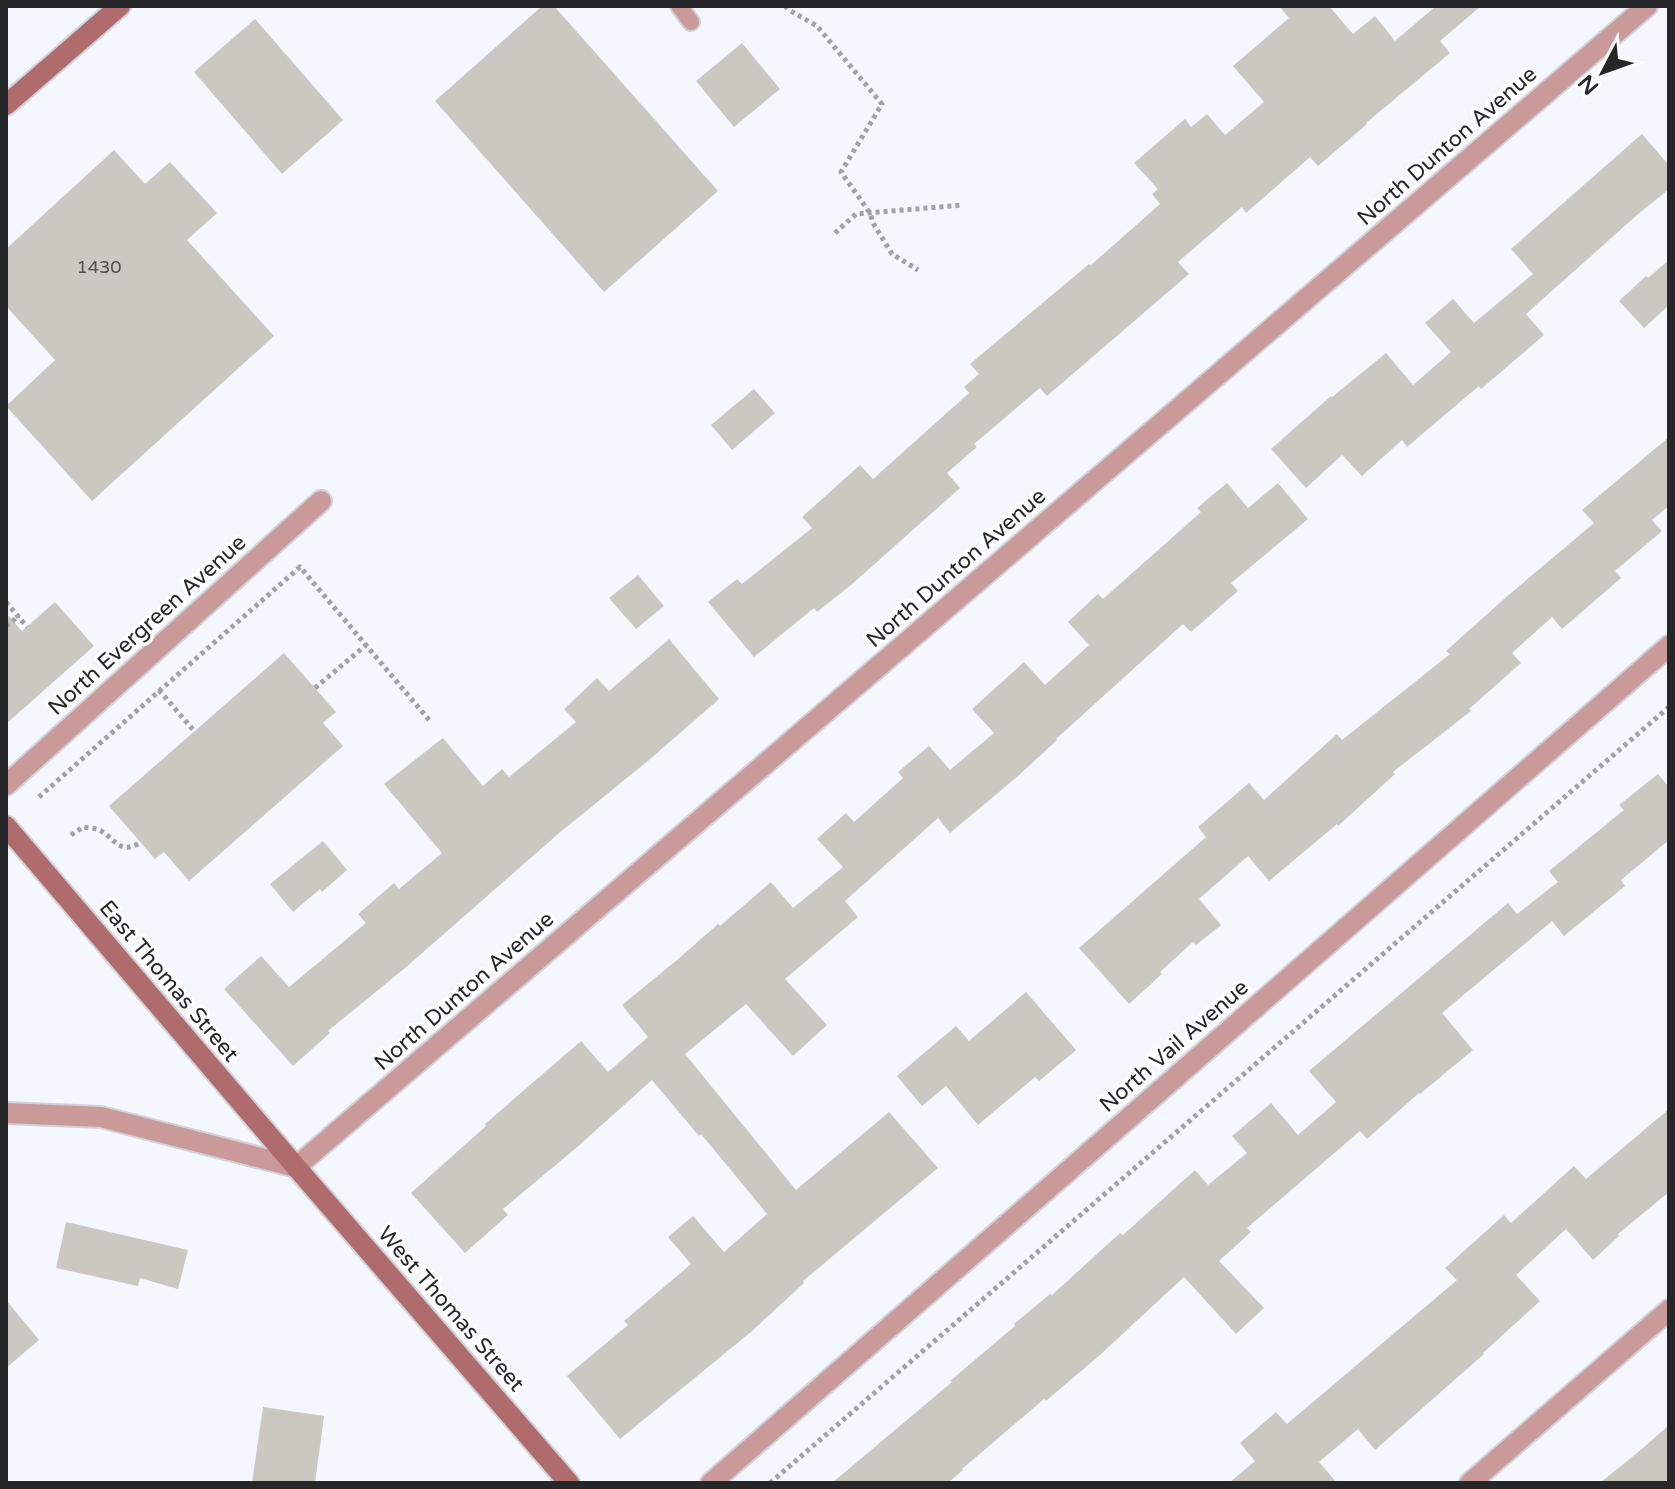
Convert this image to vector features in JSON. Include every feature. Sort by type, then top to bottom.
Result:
[{"type":"street","points":[[6,105],[120,6]]},
{"type":"street","name":"North Dunton Avenue","points":[[296,1167],[1647,6]]},
{"type":"street","name":"North Evergreen Avenue","points":[[6,785],[321,501]]},
{"type":"street","name":"North Vail Avenue","points":[[711,1483],[1669,646]]},
{"type":"street","name":"East Thomas Street","points":[[6,826],[296,1167]]},
{"type":"street","points":[[6,1113],[101,1117],[296,1167]]},
{"type":"street","name":"West Thomas Street","points":[[296,1167],[569,1483]]},
{"type":"street","points":[[1470,1483],[1669,1310]]},
{"type":"lane","points":[[679,6],[691,22]]},
{"type":"path","points":[[785,6],[817,26],[882,104],[841,172],[870,213],[892,254],[918,270]]},
{"type":"path","points":[[835,233],[856,214],[963,205]]},
{"type":"path","points":[[39,797],[300,567],[430,721]]},
{"type":"path","points":[[6,602],[27,627]]},
{"type":"path","points":[[6,626],[19,616]]},
{"type":"path","points":[[315,688],[366,645]]},
{"type":"path","points":[[138,665],[195,732]]},
{"type":"path","points":[[770,1483],[1669,707]]},
{"type":"path","points":[[71,835],[83,827],[99,830],[114,843],[126,848],[141,842]]},
{"type":"building","points":[[542,6],[554,6],[718,191],[604,292],[435,101]]},
{"type":"building","points":[[1279,6],[1329,6],[1353,34],[1375,16],[1395,41],[1436,6],[1481,6],[1440,41],[1450,53],[1318,166],[1310,157],[1246,213],[1242,207],[1178,262],[1189,274],[1047,396],[1040,388],[974,444],[977,447],[947,473],[960,488],[851,585],[817,612],[814,608],[754,657],[708,602],[737,579],[742,584],[812,528],[802,517],[860,465],[873,479],[969,393],[964,387],[979,374],[970,364],[1160,204],[1152,194],[1158,189],[1134,163],[1185,119],[1191,127],[1207,114],[1225,135],[1264,102],[1233,66],[1289,18]]},
{"type":"building","points":[[255,19],[343,120],[282,174],[194,72]]},
{"type":"building","points":[[742,43],[780,89],[734,127],[696,81]]},
{"type":"building","points":[[1642,134],[1669,165],[1669,189],[1526,314],[1544,335],[1407,447],[1402,440],[1362,476],[1342,455],[1306,488],[1271,449],[1386,353],[1413,385],[1451,352],[1425,323],[1453,299],[1474,323],[1533,274],[1511,249]]},
{"type":"building","points":[[114,150],[145,184],[170,162],[217,213],[187,240],[274,336],[92,501],[6,406],[55,360],[6,306],[6,249]]},
{"type":"building","points":[[1669,260],[1669,305],[1644,328],[1619,301]]},
{"type":"building","points":[[754,389],[775,413],[732,450],[711,425]]},
{"type":"building","points":[[1669,437],[1669,506],[1652,520],[1662,531],[1615,571],[1621,578],[1562,629],[1552,617],[1512,653],[1521,663],[1469,709],[1471,711],[1393,772],[1395,774],[1338,826],[1269,881],[1248,856],[1199,899],[1221,925],[1196,945],[1193,942],[1129,1004],[1079,948],[1206,837],[1198,827],[1249,783],[1264,800],[1337,734],[1342,740],[1450,654],[1446,651],[1594,523],[1582,510]]},
{"type":"building","points":[[1227,483],[1248,508],[1278,483],[1308,519],[1231,583],[1238,591],[1191,632],[1183,624],[1017,777],[950,833],[938,818],[845,901],[858,917],[785,979],[827,1025],[793,1056],[746,1004],[685,1054],[796,1190],[889,1112],[938,1168],[803,1281],[751,1332],[620,1439],[567,1376],[628,1325],[624,1321],[691,1264],[668,1237],[693,1216],[724,1252],[767,1214],[701,1134],[699,1136],[652,1080],[503,1209],[508,1215],[465,1253],[411,1193],[581,1041],[608,1072],[648,1037],[622,1005],[771,882],[793,908],[843,867],[817,839],[846,813],[854,822],[903,778],[898,772],[929,746],[950,770],[994,733],[972,709],[1024,662],[1045,685],[1089,645],[1068,622],[1098,594],[1103,599],[1201,512],[1197,508]]},
{"type":"building","points":[[638,575],[664,606],[636,629],[609,598]]},
{"type":"building","points":[[55,602],[94,646],[6,724],[6,613],[22,631]]},
{"type":"building","points":[[669,639],[719,699],[328,1031],[330,1033],[293,1066],[224,989],[261,956],[289,987],[366,923],[358,914],[394,883],[399,889],[442,853],[384,784],[443,738],[483,786],[502,769],[509,777],[576,722],[564,709],[597,678],[609,691]]},
{"type":"building","points":[[284,653],[336,712],[323,723],[343,746],[189,881],[164,852],[155,859],[109,806]]},
{"type":"building","points":[[1658,774],[1669,787],[1669,840],[1621,880],[1625,886],[1564,936],[1552,921],[1442,1013],[1473,1050],[1367,1139],[1360,1131],[1247,1228],[1251,1232],[1219,1261],[1264,1308],[1236,1334],[1184,1277],[1101,1354],[948,1483],[832,1483],[1195,1170],[1208,1185],[1247,1153],[1232,1136],[1271,1103],[1298,1135],[1336,1102],[1309,1071],[1508,903],[1517,914],[1558,882],[1549,871],[1624,810],[1619,805]]},
{"type":"building","points":[[323,841],[347,870],[293,912],[270,884]]},
{"type":"building","points":[[1026,992],[1076,1050],[1039,1081],[1035,1077],[978,1125],[946,1086],[922,1106],[897,1076],[956,1026],[969,1041]]},
{"type":"building","points":[[1669,1109],[1669,1192],[1618,1234],[1593,1260],[1566,1229],[1516,1275],[1540,1301],[1375,1450],[1358,1429],[1319,1462],[1337,1483],[1229,1483],[1255,1461],[1240,1443],[1276,1412],[1287,1424],[1457,1280],[1445,1268],[1504,1215],[1511,1223],[1574,1166],[1586,1179]]},
{"type":"building","points":[[66,1222],[188,1250],[178,1289],[140,1278],[138,1286],[56,1268]]},
{"type":"building","points":[[6,1300],[39,1340],[6,1368]]},
{"type":"building","points":[[263,1407],[324,1416],[315,1483],[252,1483]]},
{"type":"building","points":[[1669,1425],[1669,1483],[1600,1483],[1643,1448]]}]
